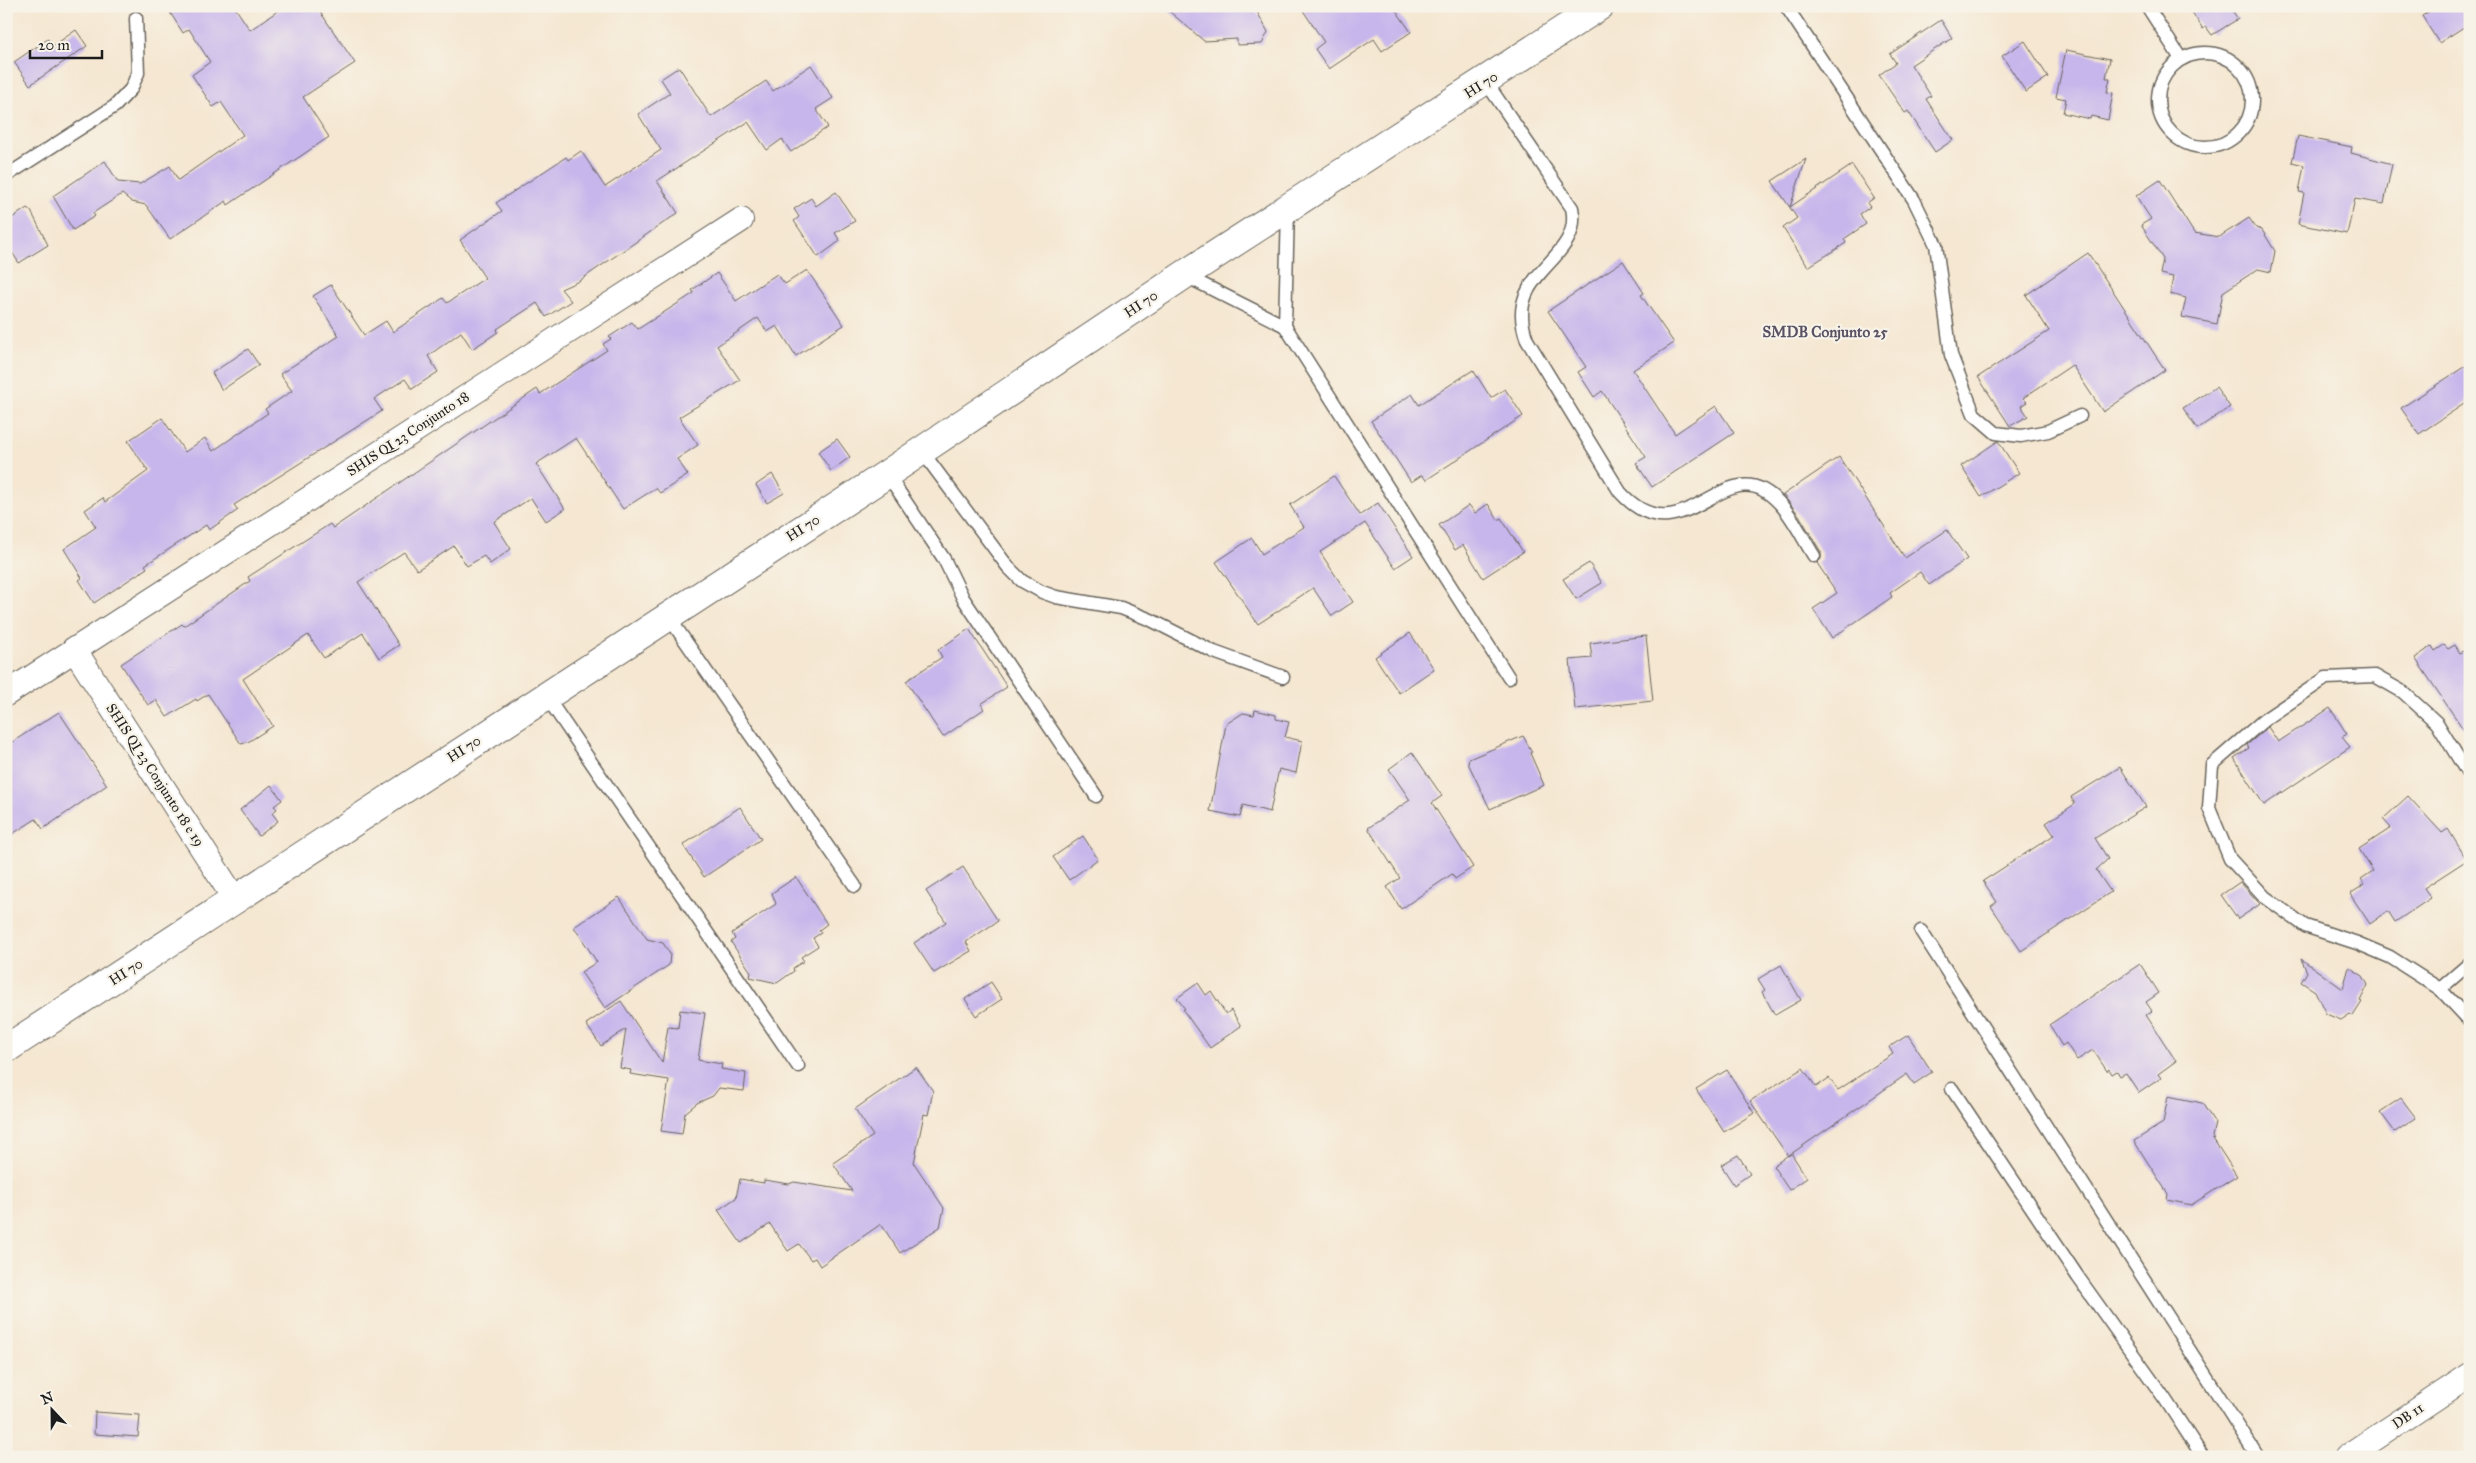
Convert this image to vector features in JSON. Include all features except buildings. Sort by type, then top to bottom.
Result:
[{"type":"street","name":"HI 70","points":[[6,1049],[887,474],[1184,275],[1486,82],[1600,6]]},
{"type":"street","name":"SHIS QI 23 Conjunto 18","points":[[6,694],[741,220]]},
{"type":"street","name":"SHIS QI 23 Conjunto 18 e 19","points":[[74,649],[236,900]]},
{"type":"street","name":"DB 11","points":[[2347,1457],[2470,1375]]},
{"type":"lane","points":[[1786,6],[1914,200],[1936,245],[1951,355],[1974,414],[1996,433],[2021,436],[2048,431],[2080,416]]},
{"type":"lane","points":[[2146,6],[2181,59]]},
{"type":"lane","points":[[6,176],[115,106],[131,89],[138,72],[136,18]]},
{"type":"lane","points":[[2204,53],[2227,58],[2240,67],[2248,80],[2253,96],[2251,111],[2245,126],[2234,137],[2221,145],[2205,148],[2190,145],[2176,138],[2166,127],[2159,113],[2157,98],[2160,82],[2169,69],[2181,59],[2204,53]]},
{"type":"lane","points":[[1486,82],[1572,208],[1575,219],[1570,235],[1552,261],[1528,287],[1521,307],[1522,326],[1527,340],[1620,492],[1632,505],[1663,515],[1685,512],[1730,488],[1746,486],[1762,490],[1784,509],[1814,556]]},
{"type":"lane","points":[[1285,326],[1288,208]]},
{"type":"lane","points":[[1184,275],[1285,326],[1509,678]]},
{"type":"lane","points":[[921,450],[1008,567],[1022,581],[1056,597],[1121,608],[1151,620],[1214,652],[1282,676]]},
{"type":"lane","points":[[887,474],[944,559],[963,598],[1096,796]]},
{"type":"lane","points":[[668,616],[855,886]]},
{"type":"lane","points":[[2470,777],[2437,723],[2403,692],[2374,676],[2326,678],[2264,720],[2212,765],[2209,808],[2230,859],[2265,897],[2304,926],[2357,943],[2390,958],[2440,989],[2470,1021]]},
{"type":"lane","points":[[546,696],[798,1066]]},
{"type":"lane","points":[[1921,931],[2258,1457]]},
{"type":"lane","points":[[2440,989],[2470,963]]},
{"type":"lane","points":[[1952,1089],[2078,1277],[2203,1457]]},
{"type":"district","name":"SMDB Conjunto 25","points":[[1825,332]]}]
